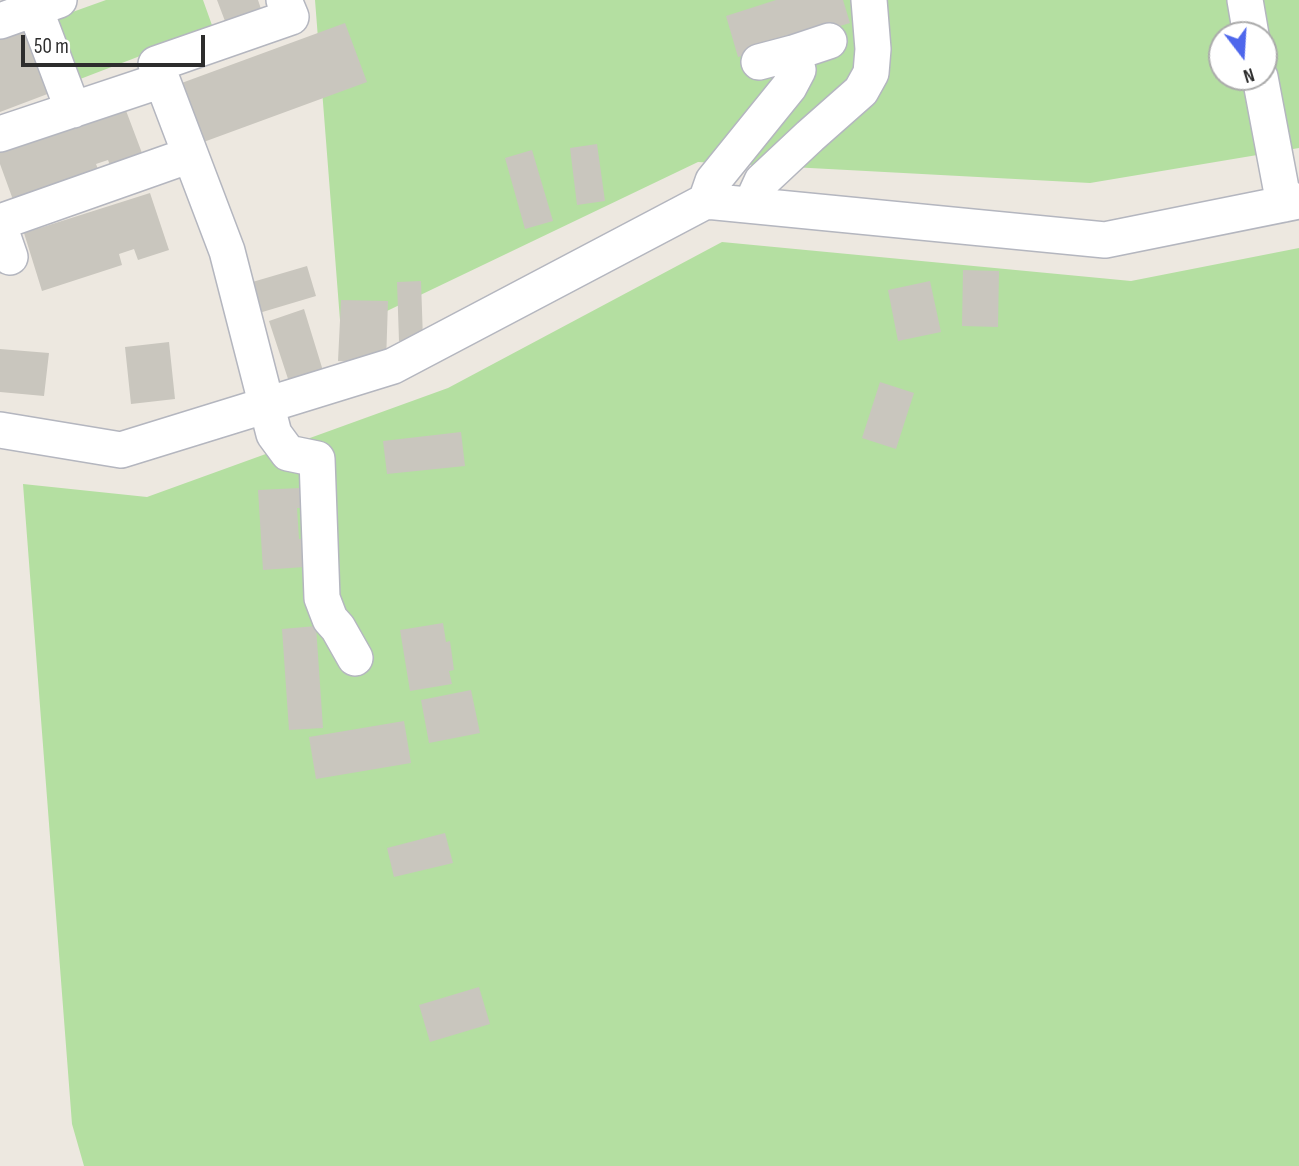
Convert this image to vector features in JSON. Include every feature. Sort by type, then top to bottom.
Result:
[{"type":"street","points":[[284,0],[291,17],[156,64],[227,251],[274,434],[288,453],[317,459],[322,598],[330,619],[355,658]]},
{"type":"street","points":[[751,205],[762,181],[861,91],[871,73],[873,49],[869,0]]},
{"type":"street","points":[[1245,0],[1249,21]]},
{"type":"street","points":[[0,21],[47,4],[73,110]]},
{"type":"street","points":[[759,62],[829,41]]},
{"type":"street","points":[[706,201],[713,181],[789,87],[798,69],[793,53]]},
{"type":"street","points":[[0,134],[162,80]]},
{"type":"street","points":[[0,430],[121,450],[393,366],[706,201],[1105,240],[1292,203],[1263,91]]},
{"type":"street","points":[[0,222],[190,155]]},
{"type":"green space","points":[[106,0],[203,0],[213,28],[75,81],[53,19]]},
{"type":"green space","points":[[315,0],[1299,0],[1299,148],[1090,183],[698,162],[341,333]]},
{"type":"green space","points":[[722,242],[1131,281],[1299,248],[1299,1166],[84,1166],[72,1124],[23,484],[147,497],[448,388]]},
{"type":"building","points":[[217,0],[258,0],[263,15],[228,29]]},
{"type":"building","points":[[776,0],[843,0],[850,23],[738,57],[726,16]]},
{"type":"building","points":[[29,15],[58,90],[0,112],[0,26]]},
{"type":"building","points":[[345,23],[367,82],[190,147],[168,88]]},
{"type":"building","points":[[122,100],[145,161],[113,173],[108,160],[96,164],[101,177],[16,208],[0,164],[0,145]]},
{"type":"building","points":[[597,144],[605,201],[577,205],[570,148]]},
{"type":"building","points":[[532,150],[553,221],[525,229],[505,158]]},
{"type":"building","points":[[150,193],[169,250],[138,260],[134,249],[119,254],[122,265],[42,291],[24,233]]},
{"type":"building","points":[[307,266],[316,296],[259,313],[249,283]]},
{"type":"building","points":[[963,270],[999,271],[998,327],[962,326]]},
{"type":"building","points":[[421,281],[423,340],[399,341],[397,282]]},
{"type":"building","points":[[930,281],[941,332],[898,341],[888,290]]},
{"type":"building","points":[[341,300],[388,301],[386,363],[338,361]]},
{"type":"building","points":[[304,309],[324,374],[290,385],[269,321]]},
{"type":"building","points":[[169,342],[175,399],[131,404],[125,347]]},
{"type":"building","points":[[0,349],[49,353],[44,396],[0,392]]},
{"type":"building","points":[[880,382],[914,393],[896,449],[862,438]]},
{"type":"building","points":[[461,432],[465,466],[387,474],[383,441]]},
{"type":"building","points":[[300,488],[300,508],[297,508],[304,567],[263,570],[258,490]]},
{"type":"building","points":[[443,623],[446,642],[450,641],[454,670],[449,671],[452,684],[410,691],[400,630]]},
{"type":"building","points":[[316,626],[323,728],[289,730],[282,629]]},
{"type":"building","points":[[471,690],[480,733],[429,743],[421,700]]},
{"type":"building","points":[[404,721],[411,763],[316,779],[309,737]]},
{"type":"building","points":[[445,833],[453,863],[394,877],[387,848]]},
{"type":"building","points":[[479,987],[490,1024],[430,1042],[419,1005]]}]
